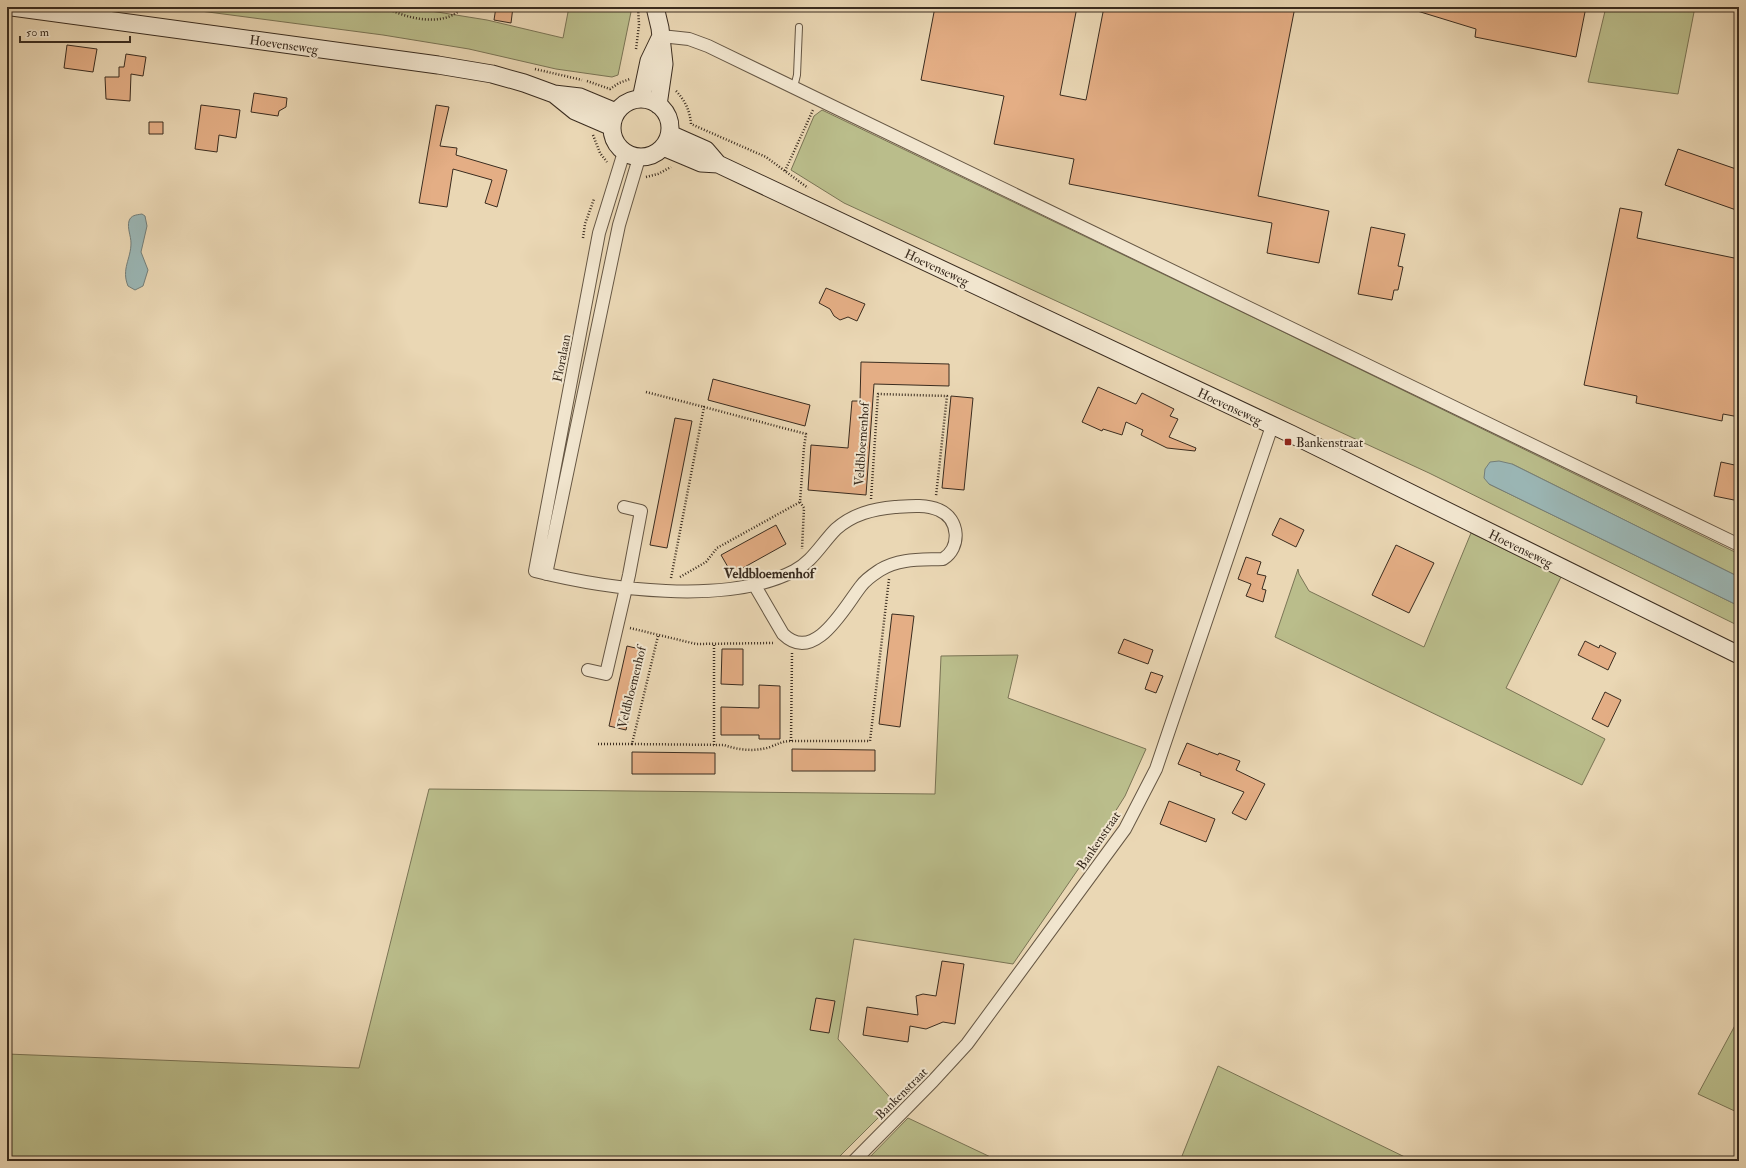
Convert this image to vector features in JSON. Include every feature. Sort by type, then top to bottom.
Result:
[{"type":"main road","name":"Hoevenseweg","points":[[12,7],[438,65],[508,78],[554,94],[580,98],[614,119]]},
{"type":"main road","points":[[641,99],[642,78],[661,36],[655,7]]},
{"type":"main road","points":[[642,78],[668,117],[667,141],[653,155],[631,155],[614,141],[614,119],[627,103],[641,99],[650,100],[658,104]]},
{"type":"main road","name":"Hoevenseweg","points":[[667,141],[701,163],[718,164],[1272,426],[1739,655]]},
{"type":"street","points":[[661,36],[673,36],[696,40],[1739,545]]},
{"type":"street","points":[[631,155],[619,225],[540,572],[626,587],[688,591],[720,590],[755,586],[794,571],[809,560],[836,530],[849,519],[870,511],[917,506],[940,510],[949,517],[954,526],[956,537],[954,548],[943,559],[916,559],[891,565],[882,569],[862,584],[834,624],[822,634],[807,642],[798,643],[790,640],[777,626],[755,586]]},
{"type":"street","name":"Floralaan","points":[[540,572],[599,233],[631,155]]},
{"type":"street","name":"Bankenstraat","points":[[854,1161],[934,1081],[967,1044],[1125,829],[1156,769],[1272,426]]},
{"type":"street","points":[[588,670],[606,674],[626,587],[641,511],[624,507]]},
{"type":"lane","points":[[794,87],[797,75],[799,27]]},
{"type":"path","points":[[385,7],[396,13],[412,17],[434,19],[451,16],[459,12],[464,7]]},
{"type":"path","points":[[635,53],[639,25],[638,7]]},
{"type":"path","points":[[642,78],[668,85],[680,96],[689,110],[692,124],[752,150],[772,161],[813,191]]},
{"type":"path","points":[[785,171],[818,99]]},
{"type":"path","points":[[646,392],[806,434],[800,502],[804,508],[801,566]]},
{"type":"path","name":"Veldbloemenhof","points":[[870,511],[878,394],[947,396],[934,509]]},
{"type":"path","points":[[704,407],[670,582],[706,562],[717,548],[800,502]]},
{"type":"path","name":"Veldbloemenhof","points":[[598,744],[724,745],[737,749],[759,750],[782,742],[791,741],[870,741],[891,565]]},
{"type":"path","name":"Veldbloemenhof","points":[[617,625],[690,644],[778,643],[790,640]]},
{"type":"path","name":"Veldbloemenhof","points":[[632,744],[658,636]]},
{"type":"path","points":[[790,640],[791,741]]},
{"type":"path","points":[[714,644],[714,745]]},
{"type":"green space","points":[[170,7],[406,7],[487,20],[563,38],[569,7],[632,7],[618,75],[612,77],[556,69],[469,49],[383,35]]},
{"type":"green space","points":[[1606,7],[1695,7],[1678,94],[1588,82]]},
{"type":"green space","points":[[822,110],[1269,325],[1739,554],[1739,577],[1512,464],[1489,484],[1739,606],[1739,626],[1429,473],[844,203],[791,170],[814,116]]},
{"type":"green space","points":[[1471,533],[1561,577],[1506,688],[1605,739],[1582,785],[1275,637],[1298,569],[1299,574],[1309,591],[1424,647]]},
{"type":"green space","points":[[1018,655],[1008,698],[1146,749],[1125,796],[1088,855],[1013,964],[854,939],[838,1039],[894,1102],[835,1161],[7,1161],[7,1054],[359,1068],[429,789],[935,794],[941,656]]},
{"type":"green space","points":[[1739,1018],[1739,1113],[1698,1094]]},
{"type":"green space","points":[[1218,1066],[1413,1161],[1180,1161]]},
{"type":"green space","points":[[908,1118],[999,1161],[866,1161]]},
{"type":"water","points":[[142,214],[145,216],[147,226],[141,252],[148,270],[143,286],[135,290],[128,286],[126,280],[126,269],[131,249],[129,224],[132,216]]},
{"type":"water","points":[[1499,461],[1512,464],[1739,577],[1739,606],[1489,484],[1484,478],[1485,469],[1490,462]]},
{"type":"building","points":[[496,7],[513,7],[511,23],[494,20]]},
{"type":"building","points":[[935,7],[1077,7],[1060,95],[1086,100],[1104,7],[1295,7],[1258,196],[1329,211],[1319,263],[1267,253],[1272,223],[1069,184],[1074,159],[994,144],[1004,96],[921,80]]},
{"type":"building","points":[[1414,7],[1586,7],[1576,57],[1475,37],[1476,29],[1414,10]]},
{"type":"building","points":[[67,45],[97,49],[93,72],[64,68]]},
{"type":"building","points":[[126,54],[146,57],[143,76],[131,74],[130,101],[106,99],[105,77],[119,77],[119,67],[124,67]]},
{"type":"building","points":[[254,93],[287,98],[286,107],[279,111],[278,116],[251,112]]},
{"type":"building","points":[[201,105],[240,110],[236,138],[219,135],[217,152],[195,149]]},
{"type":"building","points":[[436,105],[449,107],[440,146],[457,148],[456,155],[507,170],[497,207],[485,203],[492,180],[453,169],[447,207],[419,203]]},
{"type":"building","points":[[149,122],[163,122],[163,134],[149,134]]},
{"type":"building","points":[[1678,149],[1739,170],[1739,211],[1665,185]]},
{"type":"building","points":[[1620,208],[1642,212],[1637,238],[1739,259],[1739,417],[1723,414],[1722,421],[1636,403],[1637,396],[1584,385]]},
{"type":"building","points":[[1371,227],[1405,234],[1398,266],[1403,267],[1398,290],[1394,290],[1392,300],[1358,294]]},
{"type":"building","points":[[826,288],[865,304],[857,321],[848,317],[840,320],[834,316],[830,309],[819,303]]},
{"type":"building","points":[[861,362],[949,364],[949,386],[874,384],[866,495],[808,490],[811,445],[848,448],[852,401],[860,401]]},
{"type":"building","points":[[713,379],[810,405],[805,426],[708,400]]},
{"type":"building","points":[[1098,387],[1136,404],[1142,393],[1174,409],[1170,416],[1178,419],[1169,437],[1196,448],[1195,451],[1167,448],[1141,435],[1143,430],[1126,422],[1122,435],[1103,429],[1102,431],[1082,422]]},
{"type":"building","points":[[951,396],[973,398],[964,490],[942,488]]},
{"type":"building","points":[[675,418],[692,421],[667,548],[650,545]]},
{"type":"building","points":[[1721,462],[1739,466],[1739,501],[1714,496]]},
{"type":"building","points":[[1280,518],[1304,530],[1296,547],[1272,535]]},
{"type":"building","points":[[776,525],[786,544],[732,574],[721,555]]},
{"type":"building","points":[[1396,545],[1434,563],[1409,613],[1372,595]]},
{"type":"building","points":[[1246,557],[1261,562],[1257,574],[1266,576],[1262,589],[1266,590],[1263,602],[1246,596],[1251,584],[1238,579]]},
{"type":"building","points":[[892,614],[914,616],[900,727],[879,724]]},
{"type":"building","points":[[1124,639],[1153,650],[1148,664],[1118,653]]},
{"type":"building","points":[[1585,641],[1599,648],[1600,645],[1616,653],[1608,670],[1578,655]]},
{"type":"building","points":[[627,646],[644,650],[626,730],[609,726]]},
{"type":"building","points":[[722,649],[743,649],[743,685],[721,684]]},
{"type":"building","points":[[1151,672],[1163,676],[1156,693],[1145,689]]},
{"type":"building","points":[[759,685],[780,686],[780,739],[759,739],[759,735],[721,735],[721,707],[759,708]]},
{"type":"building","points":[[1605,692],[1621,700],[1608,727],[1592,719]]},
{"type":"building","points":[[1187,743],[1218,755],[1219,753],[1240,761],[1236,770],[1265,784],[1246,820],[1232,813],[1244,792],[1200,775],[1201,773],[1178,764]]},
{"type":"building","points":[[792,749],[875,750],[875,771],[792,771]]},
{"type":"building","points":[[632,752],[715,753],[715,774],[632,774]]},
{"type":"building","points":[[1169,801],[1215,819],[1206,842],[1160,824]]},
{"type":"building","points":[[942,961],[964,964],[955,1024],[943,1022],[926,1029],[910,1026],[908,1042],[863,1035],[867,1007],[918,1015],[916,996],[923,994],[936,996]]},
{"type":"building","points":[[816,998],[835,1001],[829,1033],[810,1030]]},
{"type":"place","name":"Bankenstraat","points":[[1288,442]]},
{"type":"district","name":"Veldbloemenhof","points":[[769,573]]}]
